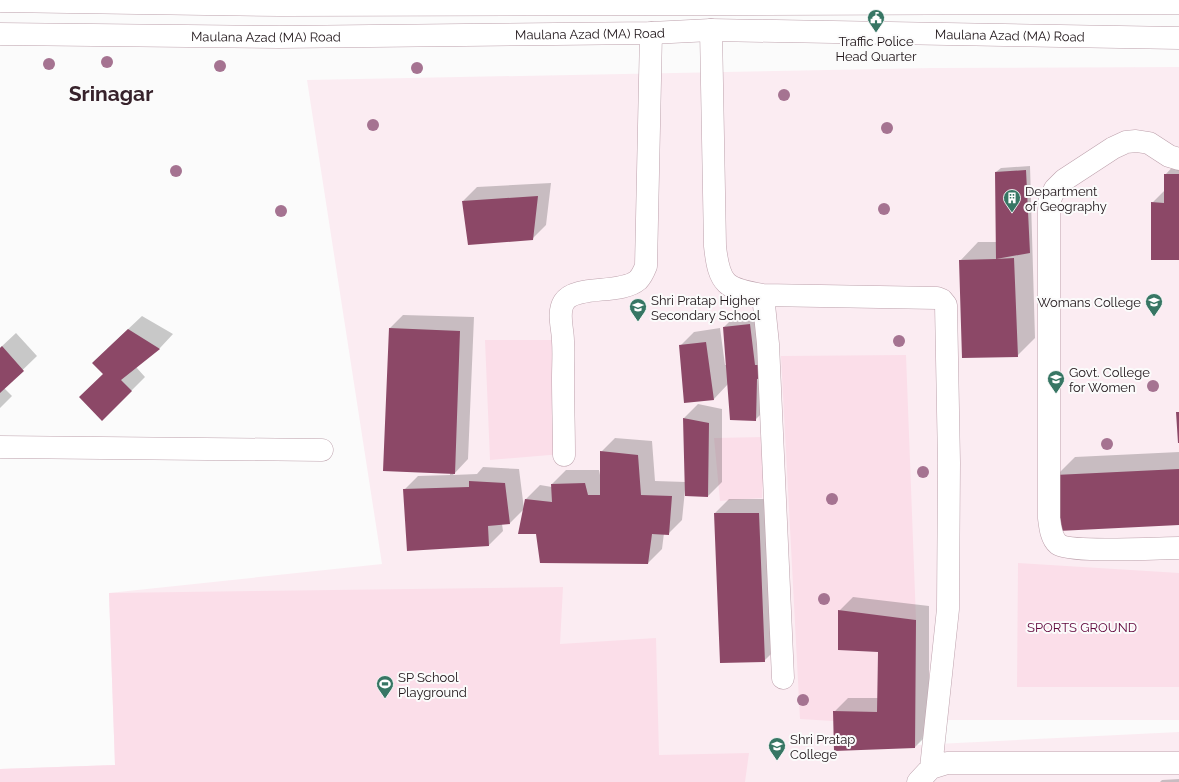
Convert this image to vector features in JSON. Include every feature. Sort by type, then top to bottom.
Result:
[{"type":"main road","name":"Maulana Azad (MA) Road","points":[[0,1],[270,3],[1179,3]]},
{"type":"main road","name":"Maulana Azad (MA) Road","points":[[0,34],[278,37],[651,33],[711,30],[1179,38]]},
{"type":"main road","points":[[711,30],[715,246],[719,270],[726,283],[732,288],[741,291],[763,295],[937,298],[942,300],[946,305],[949,462],[948,609],[924,775]]},
{"type":"main road","points":[[564,454],[563,341],[561,307],[567,297],[579,293],[622,287],[630,284],[638,280],[646,266],[651,33]]},
{"type":"main road","points":[[1179,160],[1169,156],[1149,143],[1136,141],[1126,142],[1113,148],[1064,180],[1050,199],[1049,211],[1049,518],[1053,537],[1058,544],[1066,548],[1179,548]]},
{"type":"main road","points":[[763,295],[768,344],[783,678]]},
{"type":"main road","points":[[0,447],[322,450]]},
{"type":"main road","points":[[924,775],[947,763],[1179,763]]},
{"type":"shaded area","name":"Shri Pratap Higher Secondary School","points":[[1179,67],[1179,720],[933,720],[917,745],[1179,732],[1179,782],[0,782],[0,769],[115,765],[109,593],[382,564],[307,80],[932,68]]},
{"type":"green space","points":[[485,340],[559,340],[562,454],[490,460]]},
{"type":"green space","points":[[906,355],[916,620],[838,611],[838,650],[878,652],[877,712],[833,721],[800,719],[781,356]]},
{"type":"green space","points":[[765,437],[762,498],[720,501],[714,438]]},
{"type":"green space","name":"SPORTS GROUND","points":[[1018,563],[1179,573],[1179,687],[1017,687]]},
{"type":"green space","name":"SP School Playground","points":[[563,587],[560,644],[656,638],[659,755],[749,753],[745,782],[0,782],[0,769],[115,765],[109,593]]},
{"type":"building","name":"Department of Geography","points":[[1026,170],[1030,253],[996,259],[995,172]]},
{"type":"building","points":[[1164,174],[1179,174],[1179,260],[1151,260],[1151,202],[1164,203]]},
{"type":"building","points":[[538,196],[533,240],[468,245],[462,201]]},
{"type":"building","points":[[1014,258],[1018,357],[962,358],[959,260]]},
{"type":"building","points":[[750,324],[755,365],[762,365],[764,378],[757,379],[756,421],[730,420],[723,327]]},
{"type":"building","points":[[389,328],[460,331],[455,474],[383,471]]},
{"type":"building","points":[[128,329],[160,349],[121,380],[132,391],[102,421],[79,397],[103,374],[92,363]]},
{"type":"building","points":[[706,342],[714,400],[684,403],[679,345]]},
{"type":"building","points":[[2,346],[24,371],[0,393],[0,348]]},
{"type":"building","points":[[1176,412],[1179,412],[1179,443],[1178,443]]},
{"type":"building","points":[[683,418],[709,423],[708,497],[685,496]]},
{"type":"building","points":[[600,451],[638,455],[641,495],[672,496],[669,535],[652,534],[648,564],[540,563],[536,534],[518,534],[525,499],[552,502],[551,484],[585,483],[588,495],[600,495]]},
{"type":"building","points":[[1179,469],[1179,525],[1058,531],[1055,475]]},
{"type":"building","points":[[469,481],[505,483],[510,524],[488,526],[489,546],[407,551],[403,489],[469,487]]},
{"type":"building","points":[[714,513],[759,513],[765,662],[720,663]]},
{"type":"building","points":[[838,610],[916,620],[915,748],[834,751],[833,711],[877,712],[878,652],[838,650]]},
{"type":"place","name":"Traffic Police Head Quarter","points":[[876,33]]},
{"type":"place","name":"Department of Geography","points":[[1012,213]]},
{"type":"place","name":"Womans College","points":[[1154,317]]},
{"type":"place","name":"Shri Pratap Higher Secondary School","points":[[638,322]]},
{"type":"place","name":"Govt. College for Women","points":[[1056,394]]},
{"type":"place","name":"SP School Playground","points":[[385,699]]},
{"type":"place","name":"Shri Pratap College","points":[[777,761]]},
{"type":"district","name":"Srinagar","points":[[111,94]]}]
